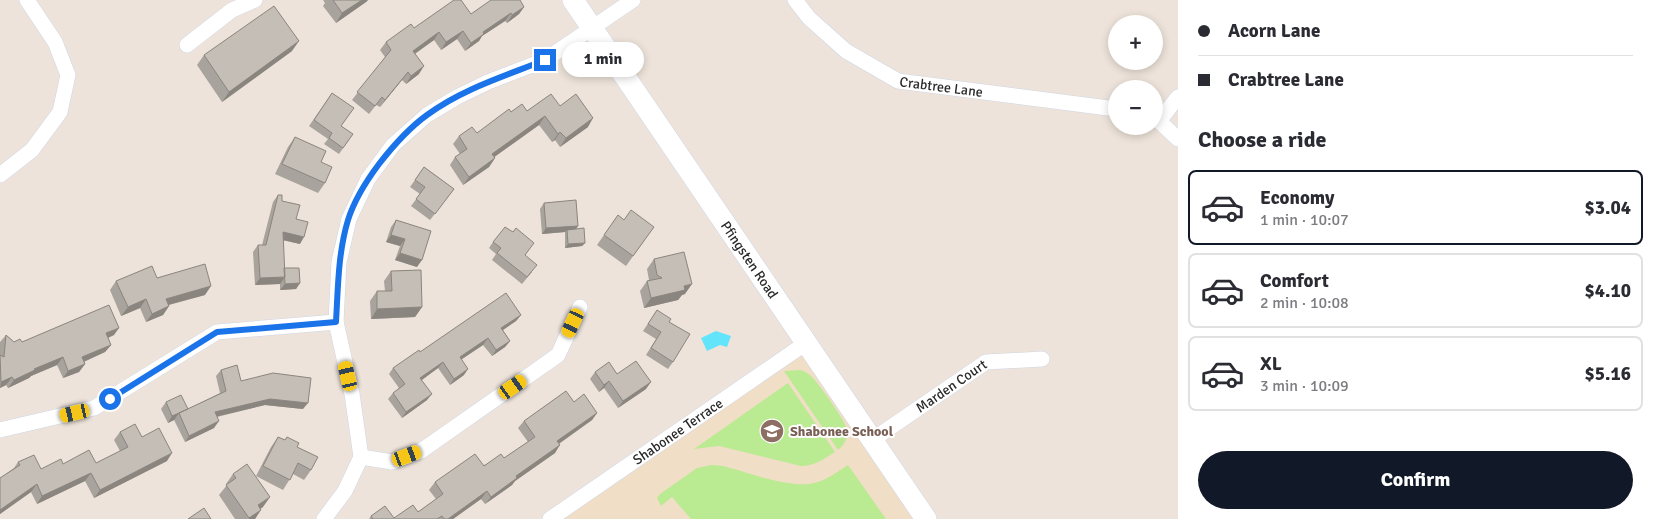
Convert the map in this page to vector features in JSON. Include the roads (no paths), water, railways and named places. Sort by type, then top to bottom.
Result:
[{"type":"main road","name":"Pfingsten Road","points":[[573,0],[926,519]]},
{"type":"street","points":[[0,175],[32,150],[60,112],[68,75],[55,42],[27,0]]},
{"type":"street","points":[[187,45],[232,10],[255,0]]},
{"type":"street","points":[[324,519],[345,491],[361,457],[352,394],[336,322],[339,262],[348,219],[368,179],[393,145],[427,115],[457,97],[488,82],[545,60],[633,0]]},
{"type":"street","name":"Crabtree Lane","points":[[795,0],[809,18],[846,51],[898,81],[1108,108]]},
{"type":"street","points":[[1163,113],[1178,97]]},
{"type":"street","points":[[1163,126],[1178,140]]},
{"type":"street","points":[[361,457],[392,462],[422,451],[558,355],[580,307]]},
{"type":"street","points":[[0,430],[94,408],[217,332],[336,322]]},
{"type":"street","name":"Shabonee Terrace","points":[[550,519],[806,343]]},
{"type":"street","name":"Marden Court","points":[[872,440],[986,362],[1042,360]]},
{"type":"water","points":[[716,331],[731,336],[727,347],[720,345],[707,351],[701,338]]},
{"type":"place","name":"Shabonee School","points":[[772,431]]}]
